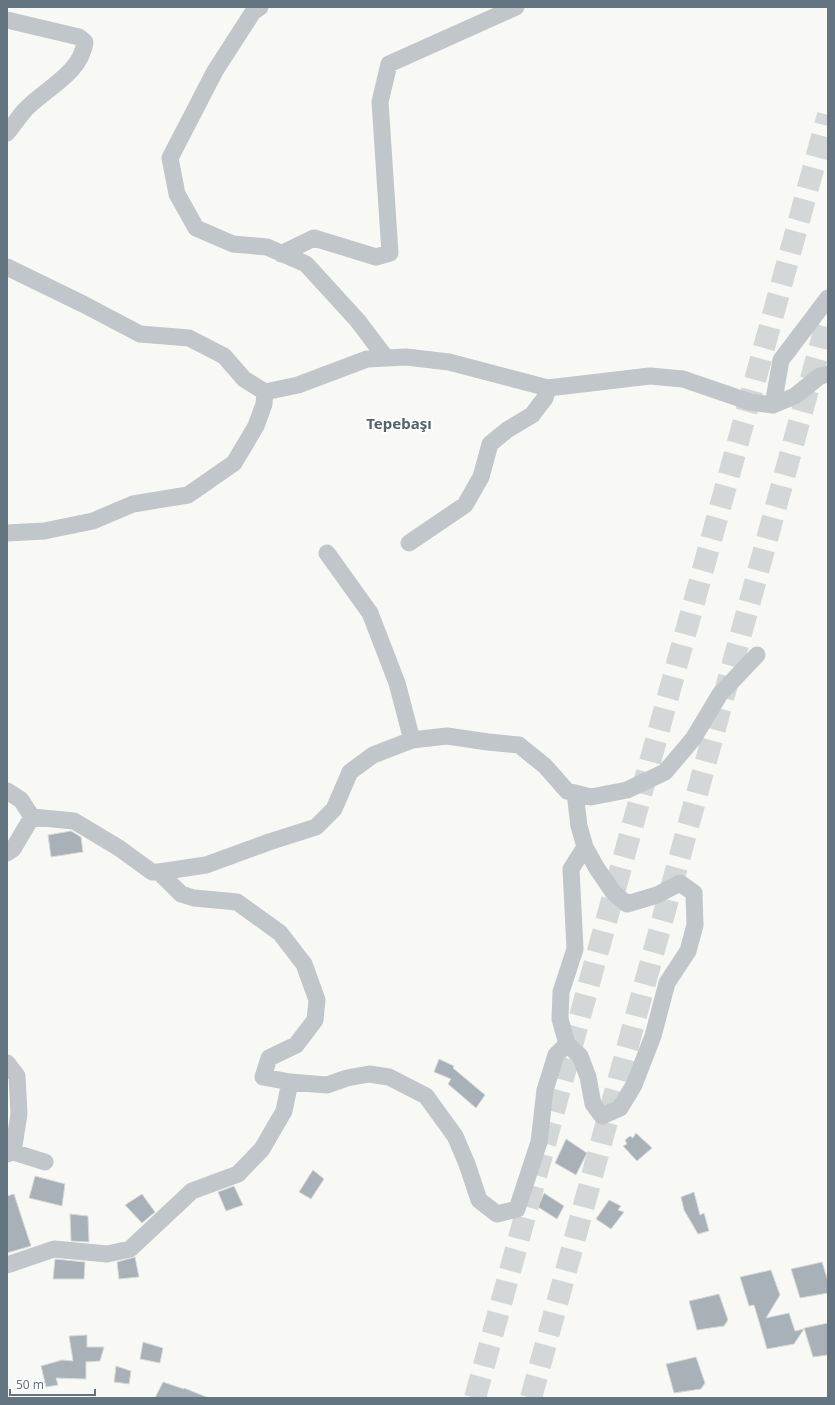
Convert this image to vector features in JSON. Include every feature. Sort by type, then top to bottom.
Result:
[{"type":"street","points":[[281,254],[314,238],[376,257],[390,253],[380,102],[389,64],[516,7]]},
{"type":"street","points":[[254,9],[215,71],[170,158],[177,194],[196,228],[233,244],[267,247],[306,264],[358,321],[386,358]]},
{"type":"street","points":[[7,20],[79,37],[85,42],[84,48],[74,67],[24,110],[7,134]]},
{"type":"street","points":[[7,267],[140,334],[189,338],[224,356],[244,379],[265,392],[298,385],[367,359],[406,357],[449,362],[548,388],[650,376],[683,379],[750,402],[773,405],[795,396],[820,376],[828,374]]},
{"type":"street","points":[[773,405],[781,360],[828,298]]},
{"type":"street","points":[[409,543],[465,505],[481,477],[490,444],[507,430],[532,415],[545,398],[548,388]]},
{"type":"street","points":[[7,534],[44,531],[93,521],[133,504],[188,495],[234,463],[256,426],[264,404],[265,392]]},
{"type":"street","points":[[327,554],[370,613],[397,683],[412,740]]},
{"type":"street","points":[[32,817],[74,821],[119,848],[152,872],[206,865],[316,827],[334,809],[350,772],[373,756],[412,740],[448,736],[519,745],[545,766],[567,791],[591,796],[627,790],[665,772],[693,739],[720,694],[757,655]]},
{"type":"street","points":[[7,791],[21,800],[32,817]]},
{"type":"street","points":[[575,793],[579,826],[585,847],[596,867],[613,892],[627,904],[657,895],[680,883],[694,893],[695,924],[688,951],[667,982],[654,1036],[634,1084],[620,1108],[602,1116],[593,1104],[588,1077],[580,1056],[567,1044],[560,1019],[561,992],[575,949],[571,869],[585,847]]},
{"type":"street","points":[[7,853],[13,849],[32,817]]},
{"type":"street","points":[[159,872],[180,894],[194,898],[237,902],[280,933],[304,964],[317,1000],[315,1020],[296,1045],[270,1058],[263,1077],[290,1082],[327,1084],[347,1078],[369,1074],[389,1077],[426,1096],[455,1136],[467,1164],[479,1200],[497,1214],[517,1209],[539,1142],[545,1090],[556,1055],[567,1044]]},
{"type":"street","points":[[7,1063],[17,1076],[18,1114],[10,1153],[45,1162]]},
{"type":"street","points":[[7,1265],[54,1249],[107,1254],[130,1249],[192,1191],[238,1174],[262,1150],[284,1112],[290,1082]]},
{"type":"building","points":[[71,831],[81,837],[83,852],[51,857],[48,835]]},
{"type":"building","points":[[439,1059],[454,1066],[453,1068],[485,1095],[476,1108],[448,1084],[451,1079],[434,1072]]},
{"type":"building","points":[[636,1133],[652,1148],[637,1161],[623,1146],[627,1144],[625,1140],[630,1136],[633,1138]]},
{"type":"building","points":[[566,1139],[587,1153],[576,1175],[555,1163]]},
{"type":"building","points":[[313,1170],[324,1179],[311,1199],[299,1192]]},
{"type":"building","points":[[35,1176],[65,1184],[62,1206],[29,1198]]},
{"type":"building","points":[[234,1186],[243,1205],[226,1211],[218,1192]]},
{"type":"building","points":[[694,1192],[700,1215],[704,1213],[709,1231],[698,1234],[684,1210],[681,1197]]},
{"type":"building","points":[[544,1193],[564,1206],[557,1219],[538,1207]]},
{"type":"building","points":[[14,1194],[31,1246],[7,1253],[7,1196]]},
{"type":"building","points":[[142,1194],[155,1212],[142,1223],[125,1205]]},
{"type":"building","points":[[609,1200],[621,1206],[618,1210],[624,1212],[611,1229],[596,1219]]},
{"type":"building","points":[[70,1214],[88,1216],[89,1242],[71,1241]]},
{"type":"building","points":[[135,1257],[139,1277],[119,1279],[117,1262]]},
{"type":"building","points":[[55,1259],[85,1262],[84,1279],[53,1279]]},
{"type":"building","points":[[822,1262],[828,1281],[828,1293],[800,1298],[791,1269]]},
{"type":"building","points":[[771,1270],[780,1295],[766,1318],[789,1313],[795,1331],[804,1329],[794,1344],[767,1349],[754,1305],[749,1306],[740,1277]]},
{"type":"building","points":[[719,1294],[728,1320],[724,1326],[697,1330],[689,1301]]},
{"type":"building","points":[[828,1323],[828,1355],[813,1357],[804,1328]]},
{"type":"building","points":[[87,1335],[87,1347],[104,1347],[100,1361],[86,1362],[86,1379],[56,1378],[58,1385],[46,1387],[41,1366],[62,1360],[73,1361],[69,1336]]},
{"type":"building","points":[[143,1342],[163,1348],[160,1363],[140,1359]]},
{"type":"building","points":[[696,1357],[705,1383],[701,1389],[674,1393],[666,1364]]},
{"type":"building","points":[[116,1366],[131,1371],[129,1384],[114,1382]]},
{"type":"building","points":[[163,1382],[184,1388],[209,1398],[155,1398]]},
{"type":"tunnel","points":[[475,1398],[828,115]]},
{"type":"tunnel","points":[[531,1398],[828,317]]},
{"type":"district","name":"Tepebaşı","points":[[399,424]]}]
